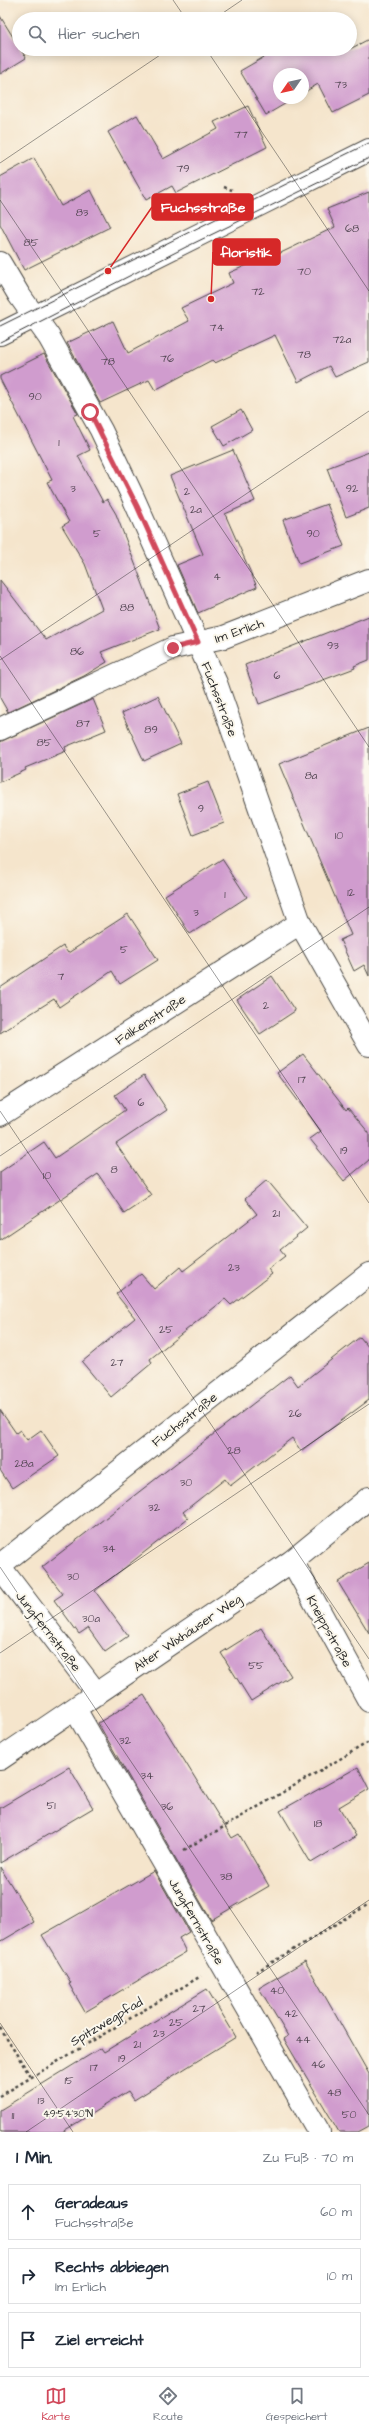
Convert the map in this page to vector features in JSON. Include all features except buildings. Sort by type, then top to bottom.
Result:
[{"type":"street","points":[[0,334],[369,150]]},
{"type":"street","name":"Fuchsstraße","points":[[0,263],[50,337],[101,430],[137,506],[216,683],[300,923],[369,1045]]},
{"type":"street","name":"Im Erlich","points":[[0,729],[173,648],[224,637],[369,580]]},
{"type":"street","name":"Falkenstraße","points":[[0,1115],[300,923]]},
{"type":"street","name":"Fuchsstraße","points":[[0,1566],[369,1274]]},
{"type":"street","name":"Alter Wixhäuser Weg","points":[[0,1759],[292,1561],[369,1498]]},
{"type":"street","name":"Kneippstraße","points":[[292,1561],[369,1701]]},
{"type":"street","name":"Jungfernstraße","points":[[0,1566],[97,1694]]},
{"type":"street","name":"Jungfernstraße","points":[[74,1709],[319,2132]]},
{"type":"path","points":[[163,1862],[369,1742]]},
{"type":"path","points":[[235,1985],[369,1904]]},
{"type":"path","name":"Spitzwegpfad","points":[[0,2096],[222,1964]]},
{"type":"path","points":[[0,2028],[31,2077]]},
{"type":"tram line","points":[[0,326],[369,143]]},
{"type":"tram line","points":[[0,342],[186,247],[369,158]]},
{"type":"place","name":"Fuchsstraße","points":[[108,271]]},
{"type":"place","name":"floristik","points":[[211,299]]},
{"type":"route","points":[[90,412],[101,430],[137,506],[198,642],[173,648]]}]
